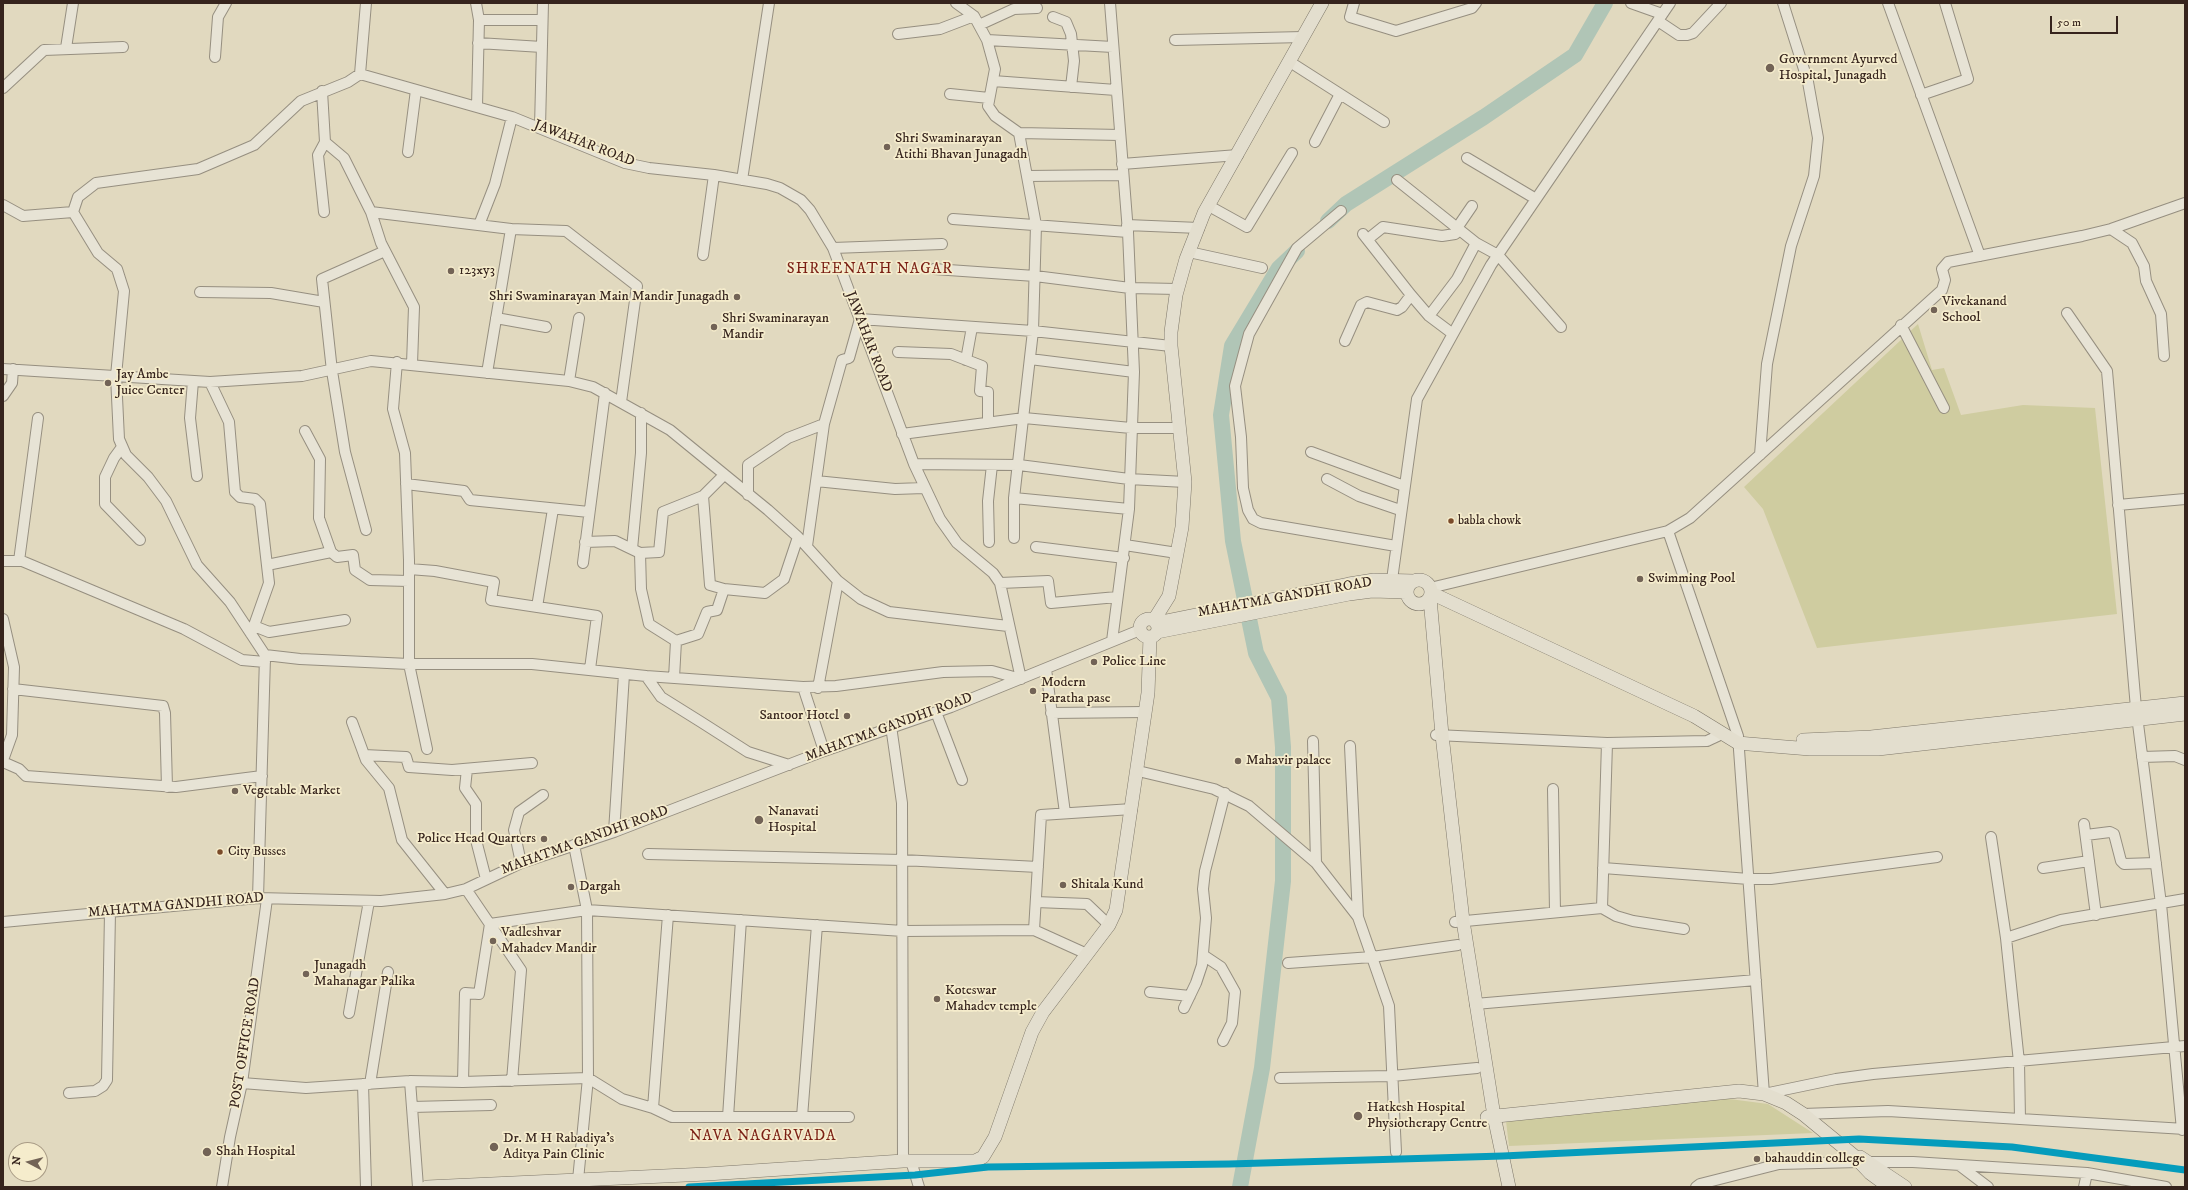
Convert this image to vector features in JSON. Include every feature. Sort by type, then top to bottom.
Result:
[{"type":"main road","points":[[427,1187],[570,1183],[907,1161],[975,1160],[984,1157],[995,1137],[1032,1032],[1044,1012],[1109,925],[1116,910],[1138,771],[1145,712],[1151,628],[1168,596],[1177,552],[1185,482],[1171,346],[1171,332],[1178,289],[1189,252],[1209,206],[1322,3]]},
{"type":"main road","points":[[1429,596],[1413,604],[1407,597],[1406,592],[1410,583],[1414,581],[1424,581],[1429,596],[1430,654],[1459,921],[1475,1004],[1499,1187]]},
{"type":"main road","name":"MAHATMA GANDHI ROAD","points":[[1151,628],[1349,589],[1392,586],[1414,581]]},
{"type":"main road","name":"MAHATMA GANDHI ROAD","points":[[1392,586],[1406,592]]},
{"type":"main road","points":[[1429,596],[1694,716],[1724,735],[1738,739],[1812,741],[2136,714],[2185,714]]},
{"type":"main road","points":[[2136,714],[2185,703]]},
{"type":"main road","points":[[1459,921],[1458,945],[1477,1068],[1509,1187]]},
{"type":"main road","points":[[1490,1117],[1739,1091],[1764,1094],[1786,1103],[1803,1114],[1861,1160],[1905,1187]]},
{"type":"main road","points":[[1861,1160],[1870,1173],[1889,1187]]},
{"type":"street","points":[[66,48],[73,3]]},
{"type":"street","points":[[215,57],[218,18],[226,3]]},
{"type":"street","points":[[265,659],[253,630],[197,565],[166,501],[148,477],[126,455],[122,447],[119,439],[116,376],[124,291],[117,269],[98,253],[73,212],[78,197],[96,183],[198,169],[254,145],[301,101],[322,91],[348,82],[360,74],[366,3]]},
{"type":"street","points":[[476,3],[479,20],[477,106]]},
{"type":"street","points":[[540,127],[543,3]]},
{"type":"street","points":[[742,180],[770,3]]},
{"type":"street","points":[[956,3],[974,16],[987,40],[995,69],[988,106],[994,116],[1019,133],[1120,135]]},
{"type":"street","points":[[1110,3],[1127,229],[1134,372],[1129,509],[1124,558],[1117,597],[1112,641]]},
{"type":"street","points":[[1354,3],[1350,17],[1396,31],[1472,8],[1476,3]]},
{"type":"street","points":[[1631,3],[1660,17],[1679,35],[1693,33],[1721,3]]},
{"type":"street","points":[[1392,586],[1400,510],[1416,399],[1498,255],[1670,3]]},
{"type":"street","points":[[1760,455],[1767,364],[1791,246],[1814,176],[1818,138],[1808,82],[1783,3]]},
{"type":"street","points":[[1888,3],[1980,256]]},
{"type":"street","points":[[1921,95],[1968,79],[1945,3]]},
{"type":"street","points":[[979,26],[1014,9],[1037,8]]},
{"type":"street","points":[[898,34],[940,29],[974,16]]},
{"type":"street","points":[[1053,17],[1066,22],[1069,27],[1073,45],[1071,87]]},
{"type":"street","points":[[479,20],[542,20]]},
{"type":"street","points":[[1175,40],[1303,37]]},
{"type":"street","points":[[987,40],[1113,47]]},
{"type":"street","points":[[478,44],[542,47]]},
{"type":"street","points":[[3,88],[44,50],[66,48],[123,48]]},
{"type":"street","points":[[1290,62],[1384,122]]},
{"type":"street","name":"JAWAHAR ROAD","points":[[360,74],[512,117],[540,127],[625,163],[649,168],[714,175],[742,180],[780,188],[801,200],[810,210],[833,248],[902,434],[924,488],[947,532],[957,543],[993,573],[1000,583],[1004,593],[1008,626],[1021,678]]},
{"type":"street","points":[[993,81],[1116,90]]},
{"type":"street","points":[[408,152],[416,90]]},
{"type":"street","points":[[322,91],[325,142],[318,155],[324,212]]},
{"type":"street","points":[[950,94],[990,98]]},
{"type":"street","points":[[1315,142],[1340,94]]},
{"type":"street","points":[[479,225],[495,184],[512,117]]},
{"type":"street","points":[[1014,538],[1014,498],[1019,465],[1033,331],[1036,225],[1019,133]]},
{"type":"street","points":[[325,142],[344,158],[371,212],[385,251],[414,307],[412,364]]},
{"type":"street","points":[[1209,206],[1247,227],[1292,152]]},
{"type":"street","points":[[1122,164],[1238,155]]},
{"type":"street","points":[[1467,158],[1536,199]]},
{"type":"street","points":[[704,255],[714,175]]},
{"type":"street","points":[[1027,176],[1123,175]]},
{"type":"street","points":[[1397,180],[1476,243],[1498,255],[1561,327]]},
{"type":"street","points":[[1429,596],[1668,531],[1690,518],[1901,325],[1942,290],[1945,280],[1942,269],[1948,262],[2110,229],[2185,203]]},
{"type":"street","points":[[3,205],[23,216],[73,212]]},
{"type":"street","points":[[1453,334],[1429,316],[1366,237],[1383,227],[1442,236],[1455,234],[1472,206]]},
{"type":"street","points":[[1341,211],[1297,248],[1249,334],[1234,386],[1241,437],[1244,488],[1253,519],[1261,522],[1396,546]]},
{"type":"street","points":[[371,212],[511,229],[566,231],[637,286],[621,402]]},
{"type":"street","points":[[953,219],[1036,225],[1127,229],[1199,228]]},
{"type":"street","points":[[487,373],[511,229]]},
{"type":"street","points":[[2110,229],[2132,243],[2144,266],[2146,281],[2161,314],[2164,356]]},
{"type":"street","points":[[1429,316],[1457,279],[1476,243]]},
{"type":"street","points":[[833,248],[942,244]]},
{"type":"street","points":[[366,530],[345,452],[332,371],[322,279],[385,251]]},
{"type":"street","points":[[1189,252],[1262,268]]},
{"type":"street","points":[[934,269],[1035,276],[1130,288],[1178,289]]},
{"type":"street","points":[[200,292],[271,293],[324,302]]},
{"type":"street","points":[[1345,341],[1361,305],[1367,302],[1397,310],[1402,307],[1411,295]]},
{"type":"street","points":[[1803,1114],[1888,1111],[2184,1129],[2180,1047],[2136,714],[2107,371],[2067,313]]},
{"type":"street","points":[[496,318],[546,327]]},
{"type":"street","points":[[569,381],[579,318]]},
{"type":"street","points":[[807,546],[824,424],[842,360],[849,358],[860,319],[1033,331],[1171,346]]},
{"type":"street","points":[[1901,325],[1944,408]]},
{"type":"street","points":[[966,360],[972,327]]},
{"type":"street","points":[[898,352],[951,354],[982,366],[980,391],[988,392],[988,423]]},
{"type":"street","points":[[1030,359],[1134,372]]},
{"type":"street","points":[[3,396],[12,383],[8,369],[210,382],[302,376],[332,371],[371,361],[397,362],[569,381],[593,387],[670,430],[798,537],[838,581],[861,598],[889,612],[1008,626]]},
{"type":"street","points":[[397,362],[393,409],[405,454],[409,569],[409,664],[427,749]]},
{"type":"street","points":[[193,381],[190,418],[197,476]]},
{"type":"street","points":[[210,382],[228,422],[235,492],[240,497],[255,499],[260,504],[269,583],[253,630]]},
{"type":"street","points":[[583,563],[605,393]]},
{"type":"street","points":[[641,413],[641,453],[636,551],[649,624],[676,641],[698,634],[707,612],[717,610],[724,590]]},
{"type":"street","points":[[19,561],[38,418]]},
{"type":"street","points":[[902,434],[1024,418],[1131,428],[1179,428]]},
{"type":"street","points":[[748,495],[748,464],[788,438],[824,424]]},
{"type":"street","points":[[304,431],[320,459],[319,518],[331,552],[337,556],[353,555],[355,570],[370,580],[409,581]]},
{"type":"street","points":[[122,447],[114,458],[105,477],[105,504],[140,540]]},
{"type":"street","points":[[1311,452],[1404,486]]},
{"type":"street","points":[[914,464],[1019,465],[1129,479],[1185,482]]},
{"type":"street","points":[[989,542],[988,500],[992,465]]},
{"type":"street","points":[[585,542],[615,541],[636,551],[659,552],[663,512],[703,496],[724,475]]},
{"type":"street","points":[[1327,479],[1359,496],[1400,510]]},
{"type":"street","points":[[816,481],[895,489],[924,488]]},
{"type":"street","points":[[406,484],[464,491],[470,500],[589,512]]},
{"type":"street","points":[[703,496],[710,586],[724,590],[765,593],[784,579],[798,537]]},
{"type":"street","points":[[1014,498],[1129,509]]},
{"type":"street","points":[[2118,505],[2185,499]]},
{"type":"street","points":[[537,607],[553,509]]},
{"type":"street","points":[[1668,531],[1738,739],[1764,1094],[1836,1079],[1873,1074],[2180,1047]]},
{"type":"street","points":[[1125,545],[1177,552]]},
{"type":"street","points":[[1036,547],[1124,558]]},
{"type":"street","points":[[267,565],[331,552]]},
{"type":"street","points":[[3,561],[19,561],[184,629],[242,660],[300,659],[409,664],[520,664],[590,669],[646,676],[818,688],[935,672],[992,671],[1021,678]]},
{"type":"street","points":[[409,569],[436,571],[494,582],[492,600],[597,616],[590,669]]},
{"type":"street","points":[[818,688],[838,581]]},
{"type":"street","points":[[1000,583],[1048,581],[1051,603],[1117,597]]},
{"type":"street","points":[[3,619],[14,667],[12,734],[3,761],[19,769],[26,776],[167,787],[262,776]]},
{"type":"street","points":[[253,630],[269,632],[346,620]]},
{"type":"street","name":"MAHATMA GANDHI ROAD","points":[[3,922],[262,898],[381,901],[444,894],[466,888],[521,863],[614,832],[891,726],[936,712],[1046,669],[1112,641],[1151,628]]},
{"type":"street","points":[[674,678],[676,641]]},
{"type":"street","name":"POST OFFICE ROAD","points":[[222,1187],[225,1176],[230,1137],[242,1082],[262,898],[262,776],[265,659]]},
{"type":"street","points":[[1046,669],[1065,814]]},
{"type":"street","points":[[614,832],[624,674]]},
{"type":"street","points":[[646,676],[661,697],[748,752],[789,766]]},
{"type":"street","points":[[803,687],[824,751]]},
{"type":"street","points":[[13,690],[163,706],[165,713],[167,787]]},
{"type":"street","points":[[936,712],[962,780]]},
{"type":"street","points":[[1051,712],[1145,712]]},
{"type":"street","points":[[352,722],[364,755],[389,788],[402,840],[444,894]]},
{"type":"street","points":[[891,726],[902,803],[907,1161],[919,1187]]},
{"type":"street","points":[[1439,735],[1608,743],[1707,741],[1724,735]]},
{"type":"street","points":[[1313,741],[1316,863]]},
{"type":"street","points":[[1602,908],[1608,743]]},
{"type":"street","points":[[1350,746],[1358,917],[1389,1006],[1396,1152]]},
{"type":"street","points":[[364,755],[406,757],[409,767],[452,770],[532,762]]},
{"type":"street","points":[[2142,757],[2175,756],[2185,760]]},
{"type":"street","points":[[467,769],[465,788],[476,804],[476,840],[486,879]]},
{"type":"street","points":[[1138,771],[1214,789],[1225,793],[1249,806],[1316,863],[1358,917]]},
{"type":"street","points":[[1553,789],[1555,912]]},
{"type":"street","points":[[1184,1008],[1199,974],[1203,955],[1206,918],[1204,881],[1225,793]]},
{"type":"street","points":[[521,863],[514,830],[519,812],[543,794]]},
{"type":"street","points":[[1034,930],[1041,815],[1132,809]]},
{"type":"street","points":[[2084,824],[2096,914]]},
{"type":"street","points":[[2086,835],[2110,832],[2114,834],[2121,861],[2124,864],[2156,863]]},
{"type":"street","points":[[1991,837],[2006,938],[2019,1062],[2020,1119]]},
{"type":"street","points":[[570,1183],[588,1078],[587,910],[574,845]]},
{"type":"street","points":[[648,854],[902,860],[1038,867]]},
{"type":"street","points":[[1603,868],[1749,880],[1771,879],[1937,857]]},
{"type":"street","points":[[2043,868],[2089,861]]},
{"type":"street","points":[[466,888],[521,970],[512,1081]]},
{"type":"street","points":[[2006,938],[2042,925],[2185,899]]},
{"type":"street","points":[[349,1013],[369,901]]},
{"type":"street","points":[[1036,902],[1087,904],[1109,925]]},
{"type":"street","points":[[1459,921],[1602,908],[1616,916],[1633,921],[1684,929]]},
{"type":"street","points":[[490,924],[587,910],[903,931],[1034,930],[1086,954]]},
{"type":"street","points":[[69,1093],[95,1091],[103,1086],[107,1080],[110,912]]},
{"type":"street","points":[[653,1108],[668,916]]},
{"type":"street","points":[[728,1117],[740,920]]},
{"type":"street","points":[[463,1082],[465,993],[479,994],[490,924]]},
{"type":"street","points":[[802,1117],[817,925]]},
{"type":"street","points":[[1288,963],[1372,957],[1458,945]]},
{"type":"street","points":[[1203,955],[1221,968],[1235,992],[1232,1023],[1223,1041]]},
{"type":"street","points":[[366,1187],[366,1084],[388,972]]},
{"type":"street","points":[[1475,1004],[1756,980]]},
{"type":"street","points":[[1150,992],[1190,996]]},
{"type":"street","points":[[1280,1078],[1392,1076],[1477,1068]]},
{"type":"street","points":[[242,1082],[306,1088],[410,1081],[463,1082],[588,1078],[622,1099],[653,1108],[672,1117],[849,1117]]},
{"type":"street","points":[[410,1081],[418,1187]]},
{"type":"street","points":[[412,1107],[491,1106]]},
{"type":"street","points":[[1696,1187],[1700,1184],[1779,1164],[1861,1160],[2087,1173],[2166,1187]]},
{"type":"street","points":[[1959,1165],[1988,1187]]},
{"type":"street","points":[[2084,1187],[2087,1173]]},
{"type":"street","points":[[225,1176],[228,1187]]},
{"type":"shaded area","points":[[1918,324],[1932,370],[1944,368],[1961,415],[2023,405],[2095,408],[2117,614],[1817,648],[1763,509],[1744,487]]},
{"type":"shaded area","points":[[1722,1098],[1768,1104],[1813,1133],[1509,1146],[1506,1121]]},
{"type":"waterway","points":[[1328,221],[1346,204],[1484,117],[1575,55],[1605,3]]},
{"type":"waterway","points":[[1240,1187],[1262,1068],[1283,881],[1283,747],[1279,698],[1256,653],[1233,541],[1221,415],[1232,346],[1279,268],[1297,251]]},
{"type":"transit line","points":[[689,1187],[915,1175],[988,1167],[1229,1164],[1503,1156],[1859,1139],[2012,1147],[2185,1170]]},
{"type":"place","name":"Government Ayurved Hospital, Junagadh","points":[[1770,68]]},
{"type":"place","name":"Shri Swaminarayan Atithi Bhavan Junagadh","points":[[887,147]]},
{"type":"place","name":"123xy3","points":[[451,271]]},
{"type":"place","name":"Shri Swaminarayan Main Mandir Junagadh","points":[[737,297]]},
{"type":"place","name":"Vivekanand School","points":[[1934,310]]},
{"type":"place","name":"Shri Swaminarayan Mandir","points":[[714,327]]},
{"type":"place","name":"Jay Ambe Juice Center","points":[[108,383]]},
{"type":"place","name":"babla chowk","points":[[1451,521]]},
{"type":"place","name":"Swimming Pool","points":[[1640,579]]},
{"type":"place","name":"Police Line","points":[[1094,662]]},
{"type":"place","name":"Modern Paratha pase","points":[[1033,691]]},
{"type":"place","name":"Santoor Hotel","points":[[847,716]]},
{"type":"place","name":"Mahavir palace","points":[[1238,761]]},
{"type":"place","name":"Vegetable Market","points":[[235,791]]},
{"type":"place","name":"Nanavati Hospital","points":[[759,820]]},
{"type":"place","name":"Police Head Quarters","points":[[544,839]]},
{"type":"place","name":"City Busses","points":[[220,852]]},
{"type":"place","name":"Shitala Kund","points":[[1063,885]]},
{"type":"place","name":"Dargah","points":[[571,887]]},
{"type":"place","name":"Vadleshvar Mahadev Mandir","points":[[493,941]]},
{"type":"place","name":"Junagadh Mahanagar Palika","points":[[306,974]]},
{"type":"place","name":"Koteswar Mahadev temple","points":[[937,999]]},
{"type":"place","name":"Hatkesh Hospital Physiotherapy Centre","points":[[1358,1116]]},
{"type":"place","name":"Dr. M H Rabadiya's Aditya Pain Clinic","points":[[494,1147]]},
{"type":"place","name":"Shah Hospital","points":[[207,1152]]},
{"type":"place","name":"bahauddin college","points":[[1757,1159]]},
{"type":"district","name":"SHREENATH NAGAR","points":[[870,270]]},
{"type":"district","name":"NAVA NAGARVADA","points":[[763,1137]]}]
